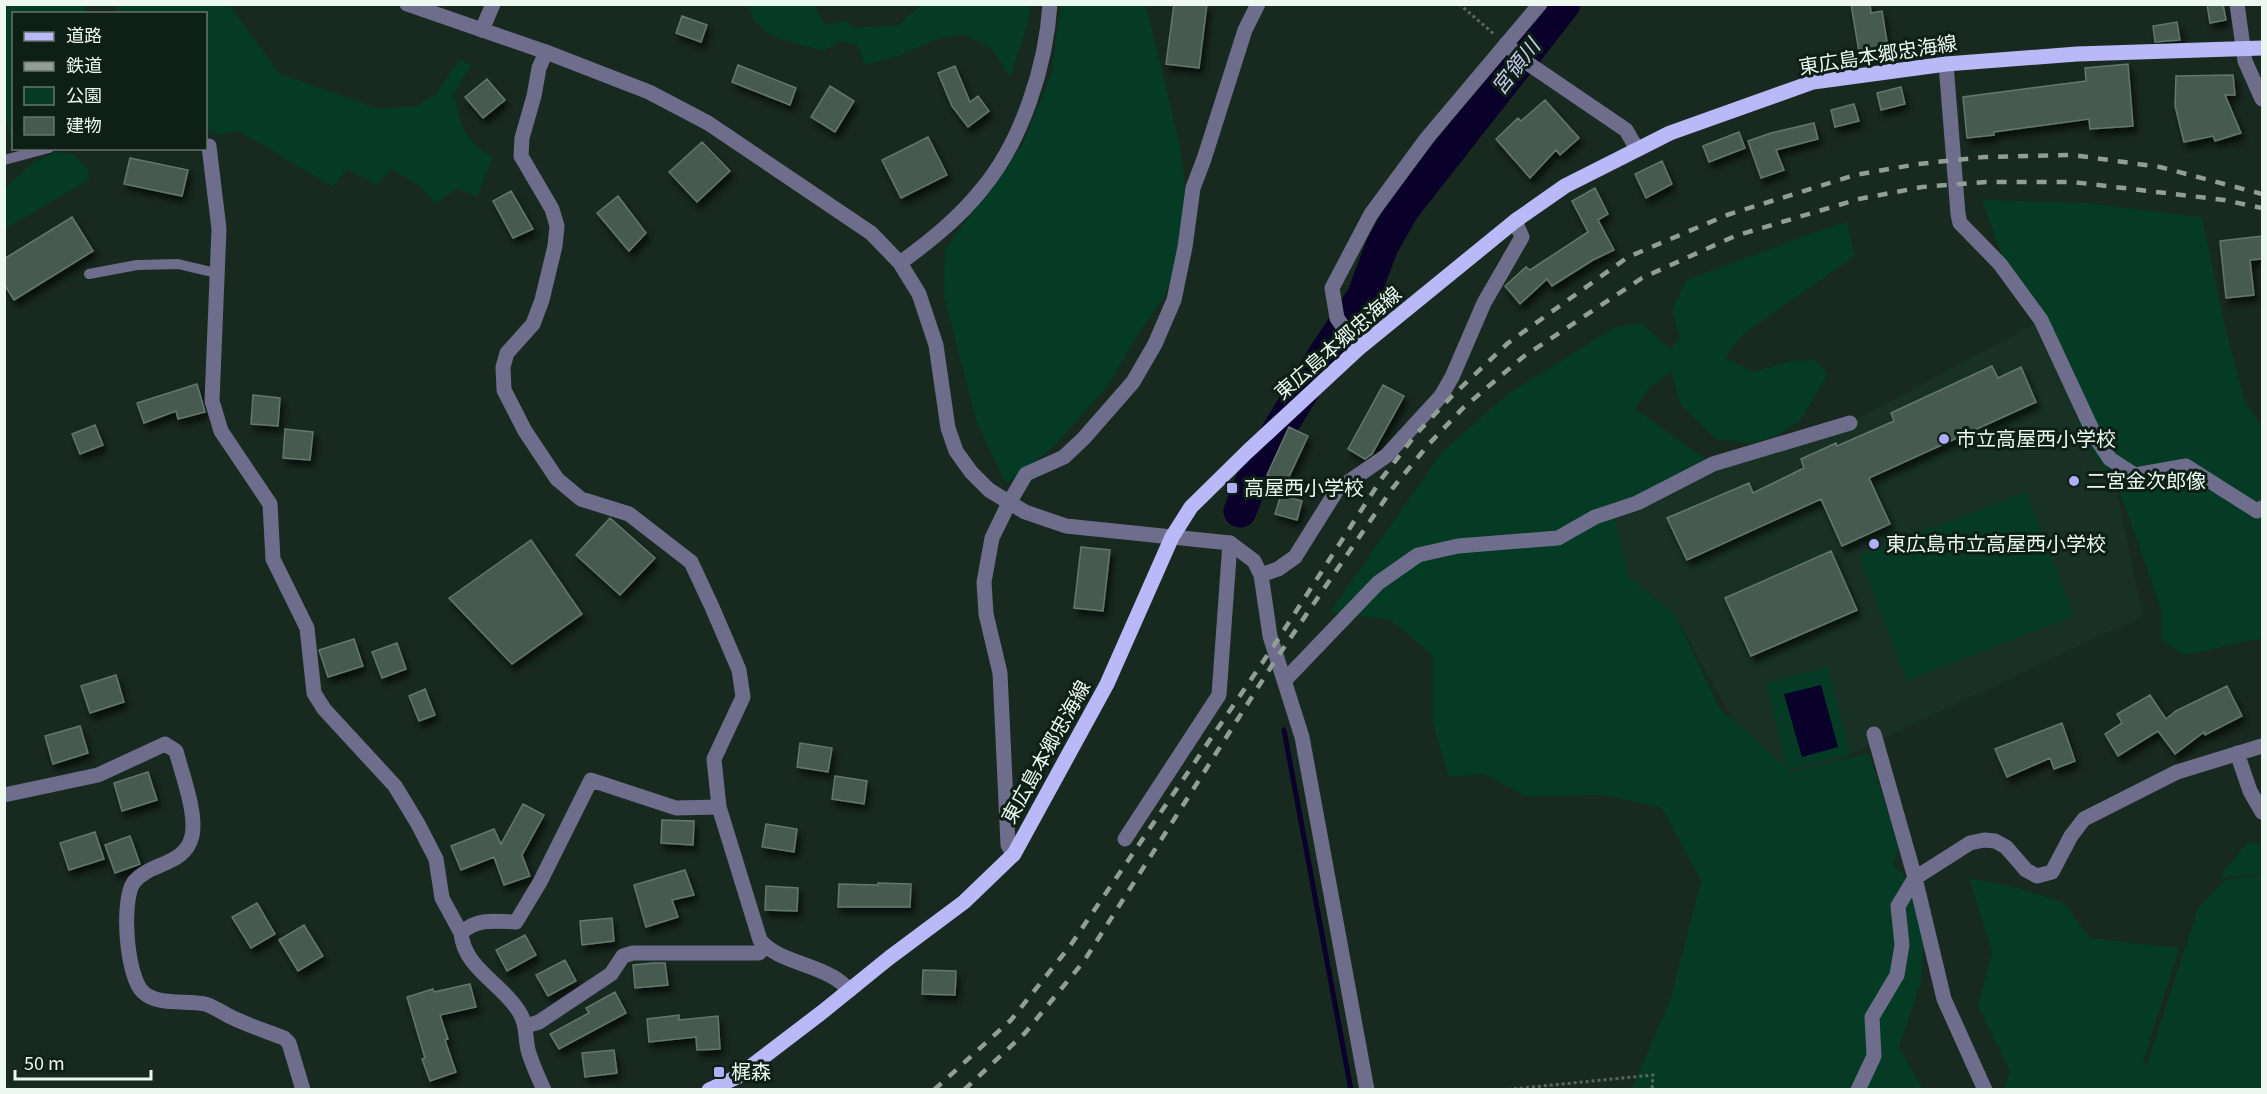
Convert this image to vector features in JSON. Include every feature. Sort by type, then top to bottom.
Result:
[{"type":"main road","name":"東広島本郷忠海線","points":[[709,1089],[737,1077],[850,990],[964,902],[1014,854],[1107,684],[1172,537],[1191,507],[1359,349],[1515,221],[1566,186],[1670,134],[1813,82],[1946,64],[2077,54],[2262,48]]},
{"type":"street","points":[[407,4],[546,52],[649,92],[708,123],[871,233],[900,263],[919,294],[936,345],[948,428],[956,451],[989,490],[1025,512],[1066,526],[1230,543],[1254,561],[1261,575],[1270,636],[1302,737],[1368,1089]]},
{"type":"street","points":[[482,30],[493,4]]},
{"type":"street","points":[[900,263],[954,220],[984,188],[1010,145],[1032,96],[1049,28],[1050,4]]},
{"type":"street","points":[[1014,854],[1008,845],[1000,673],[986,614],[984,582],[992,538],[1026,474],[1064,457],[1084,438],[1134,382],[1155,344],[1174,300],[1185,247],[1192,188],[1204,159],[1245,30],[1258,4]]},
{"type":"street","points":[[1359,349],[1337,318],[1332,288],[1371,214],[1427,138],[1516,53],[1540,4]]},
{"type":"street","points":[[2237,4],[2245,61],[2262,99]]},
{"type":"street","points":[[546,52],[539,68],[522,138],[520,156],[552,209],[556,226],[555,246],[542,300],[533,324],[507,353],[504,367],[504,390],[525,431],[557,479],[581,499],[629,514],[691,562],[738,670],[743,697],[714,759],[719,807],[760,940],[765,946],[831,976],[850,990]]},
{"type":"street","points":[[1516,53],[1626,130],[1637,149]]},
{"type":"street","points":[[1946,64],[1960,224],[2000,264],[2041,320],[2096,438],[2110,459],[2135,475],[2186,466],[2257,511],[2262,508]]},
{"type":"street","points":[[207,145],[219,229],[212,401],[221,431],[270,504],[273,560],[307,628],[314,693],[324,709],[395,786],[418,824],[436,860],[442,898],[461,933],[462,943],[471,960],[519,1010],[526,1026],[528,1047],[534,1068],[544,1089]]},
{"type":"street","points":[[1261,575],[1278,569],[1295,557],[1337,490],[1386,456],[1441,396],[1452,377],[1484,303],[1522,237],[1515,221]]},
{"type":"street","points":[[1285,680],[1378,583],[1418,555],[1458,546],[1558,538],[1595,517],[1636,503],[1713,464],[1850,423]]},
{"type":"street","points":[[1125,839],[1219,695],[1230,543]]},
{"type":"street","points":[[1874,734],[1915,878],[1944,999],[1985,1089]]},
{"type":"street","points":[[4,795],[98,775],[165,744],[176,751],[193,819],[192,837],[183,853],[172,862],[151,870],[135,881],[129,890],[127,946],[132,975],[143,992],[156,999],[206,1004],[231,1017],[285,1038],[289,1043],[303,1089]]},
{"type":"street","points":[[1858,1089],[1874,1056],[1872,1017],[1897,975],[1902,945],[1898,906],[1915,878],[1970,843],[1984,840],[1995,841],[2006,847],[2026,870],[2037,876],[2052,872],[2071,836],[2084,819],[2177,772],[2262,746]]},
{"type":"street","points":[[2237,753],[2250,791],[2262,812]]},
{"type":"street","points":[[461,933],[468,926],[483,921],[516,922],[540,882],[591,780],[676,808],[719,807]]},
{"type":"street","points":[[526,1026],[539,1022],[611,974],[623,956],[633,953],[759,953],[765,946]]},
{"type":"lane","points":[[4,160],[42,150]]},
{"type":"lane","points":[[89,274],[136,265],[178,264],[216,273]]},
{"type":"path","points":[[1458,4],[1516,53]]},
{"type":"path","points":[[1502,1089],[1653,1076],[1652,1089]]},
{"type":"shaded area","name":"東広島市立高屋西小学校","points":[[2041,320],[2110,459],[2143,616],[1850,754],[1835,764],[1764,777],[1674,613],[1628,577],[1613,511],[1713,464],[1850,423]]},
{"type":"shaded area","points":[[1821,685],[1838,747],[1802,757],[1784,694]]},
{"type":"green space","points":[[1027,4],[1030,10],[1027,27],[1010,77],[992,49],[967,35],[940,38],[899,56],[865,65],[858,45],[839,41],[824,51],[778,38],[759,25],[752,16],[749,5],[814,5],[825,25],[845,21],[854,28],[898,25],[921,5]]},
{"type":"green space","points":[[4,5],[100,5],[85,7],[86,12],[12,12],[12,148],[5,112]]},
{"type":"green space","points":[[115,5],[229,5],[279,73],[376,108],[415,107],[436,94],[460,59],[471,65],[454,94],[462,123],[475,145],[493,157],[477,197],[457,188],[435,204],[420,186],[391,169],[377,185],[346,169],[333,187],[239,131],[218,135],[207,130],[207,12],[117,12]]},
{"type":"green space","points":[[1061,5],[1146,5],[1180,146],[1189,217],[1165,296],[1139,333],[1107,387],[1051,449],[1006,484],[977,423],[944,297],[945,249],[1022,145],[1051,75]]},
{"type":"green space","points":[[56,152],[73,154],[88,168],[89,180],[5,229],[5,188],[34,162]]},
{"type":"green space","points":[[1982,200],[2086,203],[2202,217],[2225,326],[2245,402],[2262,426],[2262,638],[2185,655],[2162,641],[2161,609],[2124,503],[2114,483],[2081,435],[2074,389],[2008,272]]},
{"type":"green space","points":[[1847,222],[1855,256],[1742,335],[1725,358],[1753,372],[1791,361],[1815,360],[1828,374],[1800,421],[1776,436],[1751,443],[1717,440],[1680,404],[1671,372],[1649,388],[1635,409],[1713,464],[1613,511],[1628,577],[1674,613],[1720,709],[1787,768],[1766,683],[1828,667],[1850,754],[1788,770],[1792,775],[1791,772],[1869,753],[1899,846],[1893,865],[1927,894],[1921,983],[1899,1047],[1923,1089],[1632,1089],[1670,1000],[1701,881],[1662,808],[1604,795],[1526,796],[1484,774],[1449,777],[1433,724],[1433,656],[1391,620],[1330,612],[1442,452],[1508,394],[1615,327],[1641,323],[1670,349],[1680,338],[1672,310],[1686,280]]},
{"type":"green space","points":[[2026,492],[2074,616],[1907,680],[1859,556]]},
{"type":"green space","points":[[2247,843],[2262,844],[2262,874],[2219,878]]},
{"type":"green space","points":[[2262,875],[2262,1089],[2004,1089],[2010,1071],[1978,1006],[1992,952],[1969,878],[2015,887],[2064,903],[2090,938],[2179,948],[2143,1063],[2147,1064],[2198,908],[2225,880]]},
{"type":"building","points":[[1174,4],[1207,4],[1199,68],[1166,64]]},
{"type":"building","points":[[1851,4],[1870,4],[1871,13],[1882,11],[1888,48],[1859,52]]},
{"type":"building","points":[[2207,4],[2223,4],[2226,20],[2210,23]]},
{"type":"building","points":[[682,16],[707,25],[701,42],[676,33]]},
{"type":"building","points":[[2177,22],[2180,40],[2155,42],[2153,26]]},
{"type":"building","points":[[2128,64],[2133,126],[2090,129],[2089,119],[1967,138],[1963,97],[2086,81],[2085,68]]},
{"type":"building","points":[[738,65],[796,88],[790,105],[732,82]]},
{"type":"building","points":[[955,66],[970,102],[978,96],[989,111],[968,127],[952,106],[938,73]]},
{"type":"building","points":[[2233,75],[2235,95],[2225,95],[2241,133],[2215,141],[2213,136],[2184,142],[2175,106],[2176,76]]},
{"type":"building","points":[[487,79],[505,100],[483,118],[465,97]]},
{"type":"building","points":[[830,86],[854,101],[835,132],[811,117]]},
{"type":"building","points":[[1901,87],[1905,104],[1881,110],[1877,93]]},
{"type":"building","points":[[1545,100],[1579,138],[1560,155],[1556,150],[1530,178],[1496,139],[1518,118],[1521,121]]},
{"type":"building","points":[[1854,104],[1859,121],[1835,127],[1831,110]]},
{"type":"building","points":[[1814,123],[1818,139],[1776,150],[1784,170],[1761,178],[1748,141]]},
{"type":"building","points":[[1739,132],[1745,148],[1709,162],[1703,146]]},
{"type":"building","points":[[928,137],[947,175],[901,198],[882,160]]},
{"type":"building","points":[[702,142],[730,171],[697,202],[669,172]]},
{"type":"building","points":[[130,158],[188,170],[182,196],[124,184]]},
{"type":"building","points":[[1662,161],[1672,184],[1646,198],[1635,174]]},
{"type":"building","points":[[1595,188],[1608,214],[1598,220],[1614,250],[1593,260],[1552,286],[1547,279],[1520,304],[1505,286],[1526,267],[1530,270],[1588,232],[1572,201]]},
{"type":"building","points":[[511,191],[533,229],[513,238],[493,201]]},
{"type":"building","points":[[618,196],[646,233],[629,251],[597,213]]},
{"type":"building","points":[[72,217],[93,251],[14,300],[4,284],[4,259]]},
{"type":"building","points":[[2262,236],[2262,259],[2250,260],[2254,295],[2226,298],[2220,241]]},
{"type":"building","points":[[1992,366],[1998,378],[2021,367],[2036,402],[1869,478],[1890,524],[1842,546],[1821,499],[1687,560],[1667,518],[1749,483],[1753,493],[1804,468],[1801,459],[1894,421],[1891,413]]},
{"type":"building","points":[[197,384],[205,412],[178,419],[176,411],[144,423],[137,403]]},
{"type":"building","points":[[1383,385],[1404,396],[1372,454],[1365,459],[1348,449]]},
{"type":"building","points":[[253,395],[280,398],[278,426],[251,424]]},
{"type":"building","points":[[95,425],[103,445],[80,454],[72,434]]},
{"type":"building","points":[[1289,427],[1308,436],[1286,483],[1267,475]]},
{"type":"building","points":[[285,429],[313,432],[310,460],[283,458]]},
{"type":"building","points":[[1281,495],[1302,501],[1297,520],[1275,514]]},
{"type":"building","points":[[610,518],[655,558],[620,595],[576,555]]},
{"type":"building","points":[[531,540],[582,614],[512,664],[449,598]]},
{"type":"building","points":[[1081,547],[1110,550],[1103,611],[1074,608]]},
{"type":"building","points":[[1831,551],[1857,610],[1751,656],[1725,598]]},
{"type":"building","points":[[354,639],[363,666],[328,677],[319,650]]},
{"type":"building","points":[[397,643],[406,669],[382,678],[372,652]]},
{"type":"building","points":[[116,675],[124,702],[90,713],[81,686]]},
{"type":"building","points":[[2227,686],[2242,716],[2205,735],[2204,732],[2175,754],[2158,731],[2118,756],[2105,734],[2122,723],[2117,714],[2150,695],[2166,719],[2176,711]]},
{"type":"building","points":[[425,689],[435,715],[419,721],[409,696]]},
{"type":"building","points":[[2062,723],[2075,761],[2054,769],[2050,758],[2007,777],[1995,749]]},
{"type":"building","points":[[80,726],[88,753],[53,764],[45,736]]},
{"type":"building","points":[[800,743],[832,748],[828,772],[797,767]]},
{"type":"building","points":[[148,772],[157,800],[122,811],[114,783]]},
{"type":"building","points":[[835,776],[867,781],[864,804],[832,799]]},
{"type":"building","points":[[523,804],[544,815],[522,855],[530,876],[504,885],[494,857],[461,870],[451,846],[494,829],[501,844]]},
{"type":"building","points":[[662,820],[694,821],[693,845],[661,843]]},
{"type":"building","points":[[766,824],[797,829],[794,852],[762,847]]},
{"type":"building","points":[[95,832],[104,859],[69,870],[60,843]]},
{"type":"building","points":[[130,836],[140,864],[115,873],[105,845]]},
{"type":"building","points":[[685,870],[694,895],[672,900],[678,917],[646,927],[634,885]]},
{"type":"building","points":[[878,883],[911,884],[910,907],[838,907],[839,884],[878,885]]},
{"type":"building","points":[[766,886],[798,888],[797,911],[765,910]]},
{"type":"building","points":[[257,903],[275,934],[251,948],[232,917]]},
{"type":"building","points":[[612,918],[614,941],[582,945],[580,921]]},
{"type":"building","points":[[304,925],[323,956],[298,971],[279,940]]},
{"type":"building","points":[[525,935],[536,955],[507,971],[496,950]]},
{"type":"building","points":[[565,960],[576,981],[548,996],[536,975]]},
{"type":"building","points":[[665,963],[668,985],[635,988],[633,965]]},
{"type":"building","points":[[923,970],[956,971],[955,995],[922,994]]},
{"type":"building","points":[[470,984],[476,1007],[440,1015],[448,1039],[445,1040],[456,1072],[430,1081],[422,1059],[425,1058],[407,997],[433,989],[434,992]]},
{"type":"building","points":[[615,992],[626,1013],[559,1049],[550,1034],[589,1013],[586,1008]]},
{"type":"building","points":[[679,1015],[679,1020],[718,1016],[720,1049],[697,1050],[696,1037],[649,1042],[647,1019]]},
{"type":"building","points":[[614,1050],[617,1073],[585,1077],[582,1053]]},
{"type":"waterway","name":"宮領川","points":[[1240,511],[1259,463],[1323,357],[1363,297],[1382,246],[1403,209],[1564,4]]},
{"type":"waterway","points":[[1284,730],[1351,1090]]},
{"type":"railway","points":[[934,1090],[1011,1020],[1070,946],[1273,647],[1382,478],[1417,433],[1508,343],[1628,257],[1727,215],[1855,175],[1918,164],[1984,157],[2073,155],[2160,167],[2262,194]]},
{"type":"railway","points":[[964,1090],[1025,1033],[1084,961],[1276,659],[1392,489],[1428,445],[1463,408],[1523,357],[1642,278],[1735,236],[1859,199],[1922,187],[1986,182],[2073,182],[2224,200],[2262,208]]},
{"type":"place","name":"市立高屋西小学校","points":[[1944,439]]},
{"type":"place","name":"二宮金次郎像","points":[[2074,481]]},
{"type":"place","name":"高屋西小学校","points":[[1232,488]]},
{"type":"place","name":"東広島市立高屋西小学校","points":[[1874,544]]},
{"type":"place","name":"梶森","points":[[719,1072]]}]
